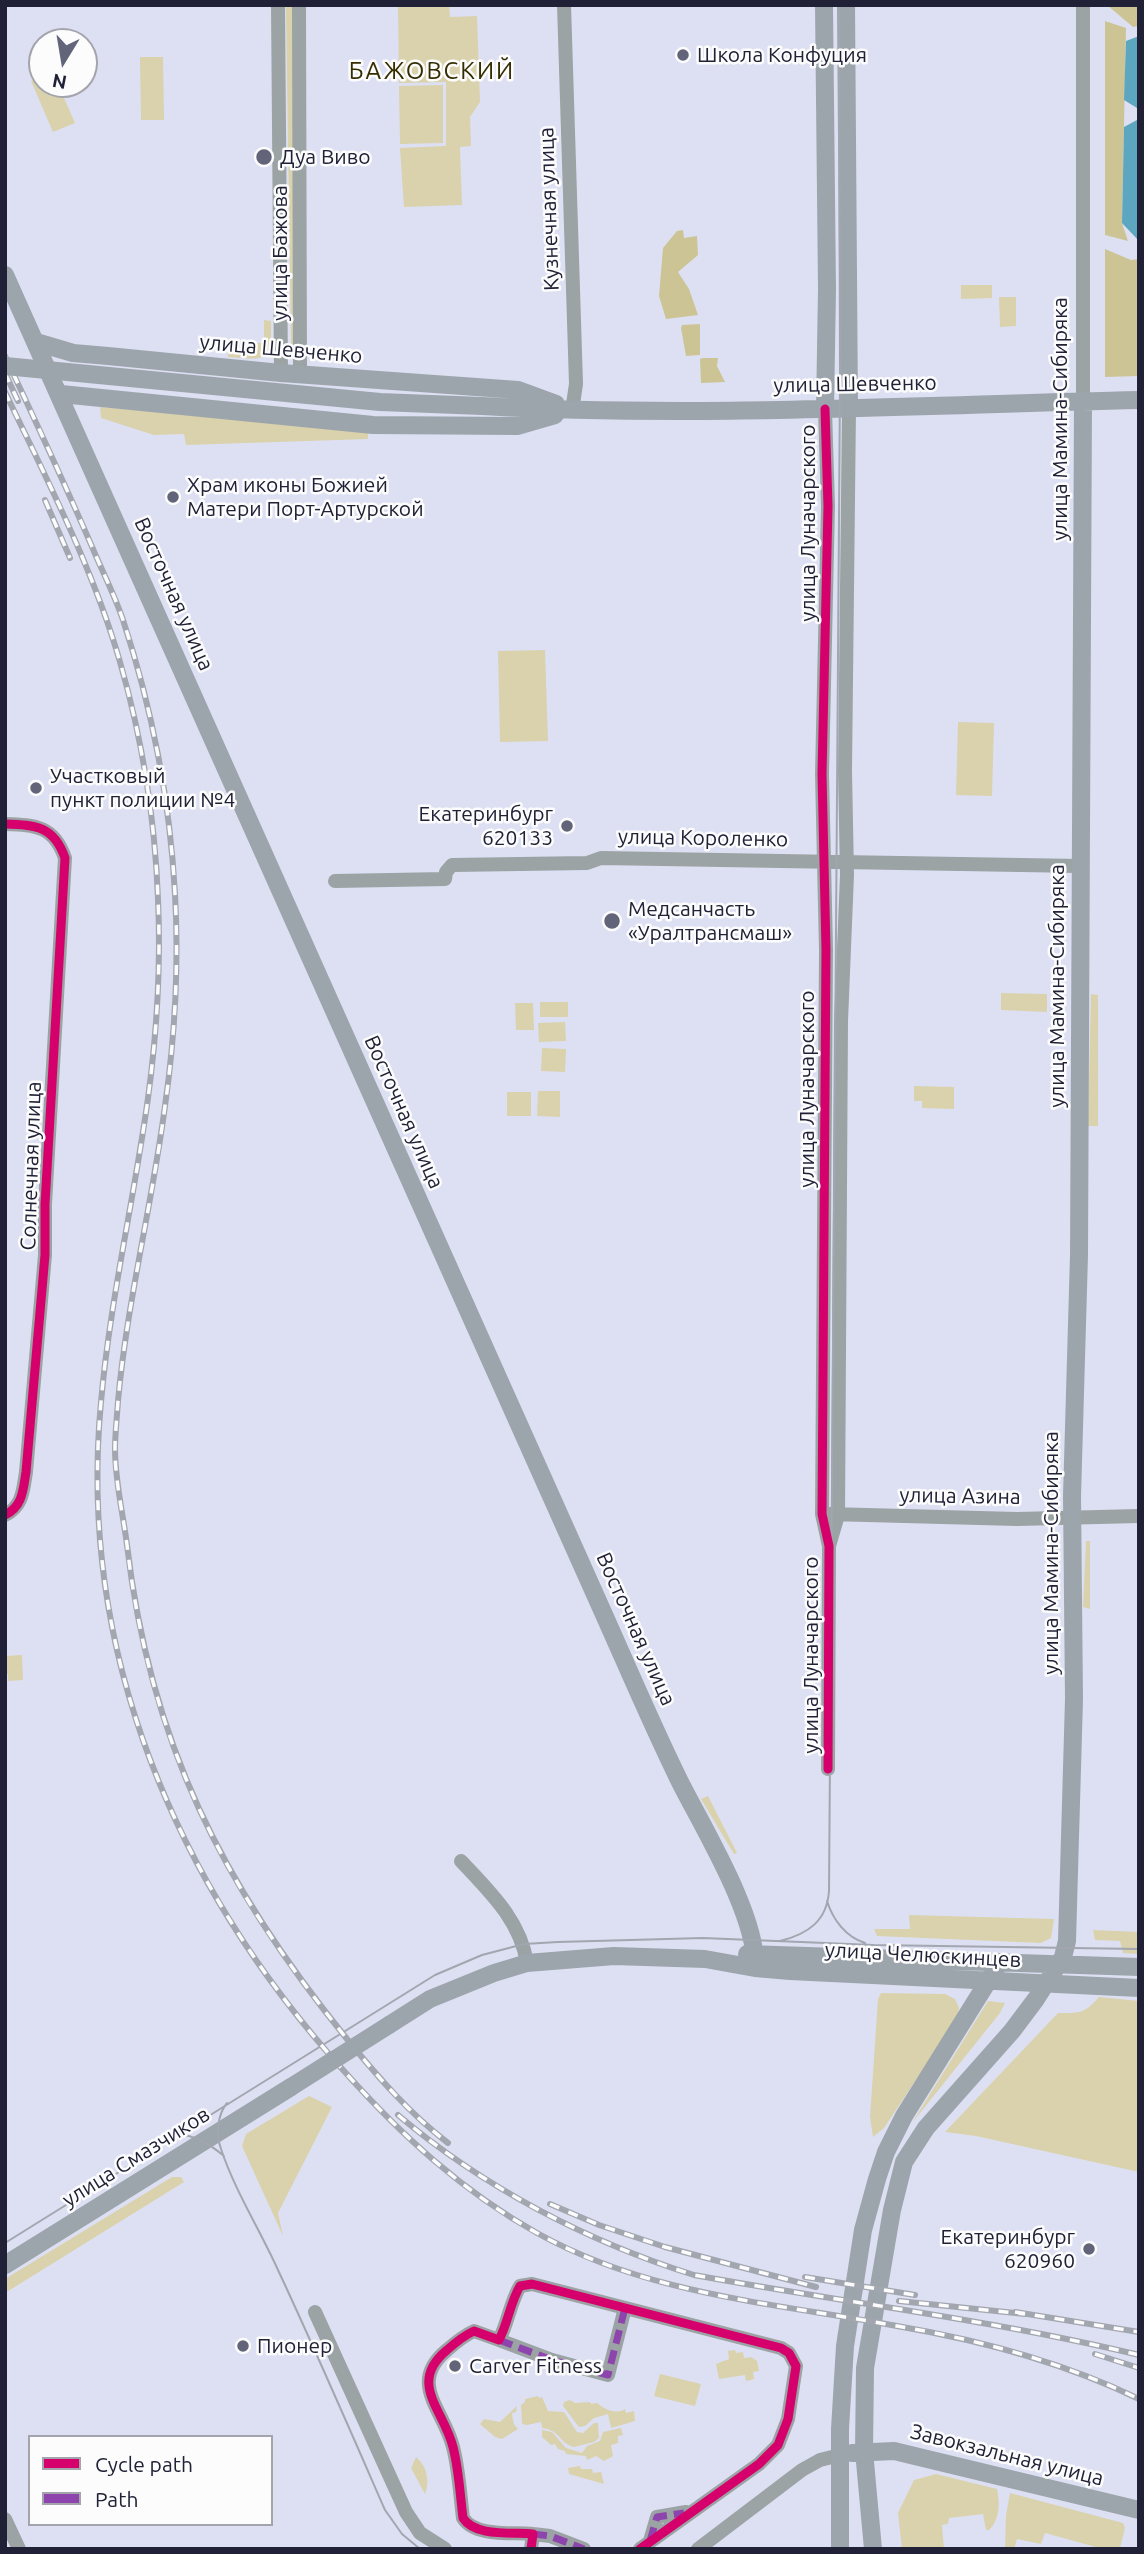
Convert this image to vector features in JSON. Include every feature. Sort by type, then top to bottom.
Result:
[{"type":"main road","name":"улица Луначарского","points":[[824,5],[827,289],[825,409]]},
{"type":"main road","name":"улица Луначарского","points":[[846,5],[849,408]]},
{"type":"main road","name":"Восточная улица","points":[[5,275],[61,394],[483,1348],[668,1757],[740,1903],[751,1933],[756,1961]]},
{"type":"main road","name":"улица Шевченко","points":[[36,342],[74,353],[281,373],[518,390],[572,411]]},
{"type":"main road","points":[[108,356],[98,363],[93,377],[96,392],[111,399]]},
{"type":"main road","name":"улица Шевченко","points":[[5,366],[380,401],[572,411],[825,409],[1139,400]]},
{"type":"main road","name":"улица Шевченко","points":[[61,394],[373,425],[517,426],[572,411]]},
{"type":"main road","name":"улица Мамина-Сибиряка","points":[[873,2549],[864,2451],[867,2349],[892,2210],[904,2162],[926,2128],[1012,2031],[1067,1950],[1074,1699],[1072,1517],[1079,1255],[1083,402]]},
{"type":"main road","name":"улица Челюскинцев","points":[[291,2087],[430,1999],[494,1973],[527,1963],[614,1956],[756,1961],[1000,1962],[1139,1968]]},
{"type":"main road","name":"улица Челюскинцев","points":[[756,1961],[988,1981],[1139,1988]]},
{"type":"main road","points":[[840,2549],[840,2455],[847,2333],[863,2230],[886,2152],[904,2116],[1000,1962]]},
{"type":"main road","name":"улица Смазчиков","points":[[5,2265],[291,2087]]},
{"type":"main road","name":"Завокзальная улица","points":[[840,2455],[864,2451],[894,2451],[1139,2510]]},
{"type":"street","name":"улица Бажова","points":[[278,5],[281,373]]},
{"type":"street","name":"улица Бажова","points":[[299,5],[300,374]]},
{"type":"street","name":"Кузнечная улица","points":[[564,5],[576,384],[572,411]]},
{"type":"street","name":"улица Мамина-Сибиряка","points":[[1083,5],[1083,402]]},
{"type":"street","name":"улица Луначарского","points":[[829,1546],[838,1515],[849,408]]},
{"type":"street","name":"улица Луначарского","points":[[825,409],[828,506],[822,774],[826,960],[822,1514],[829,1546],[828,1769]]},
{"type":"street","name":"Солнечная улица","points":[[5,824],[35,826],[50,832],[60,844],[65,858],[45,1204],[45,1255],[26,1472],[20,1504],[5,1515]]},
{"type":"street","name":"улица Короленко","points":[[335,881],[445,879],[446,872],[452,865],[587,863],[601,858],[1080,866]]},
{"type":"street","name":"улица Азина","points":[[822,1514],[1028,1519],[1139,1516]]},
{"type":"street","points":[[461,1861],[497,1899],[516,1927],[524,1944],[527,1963]]},
{"type":"street","points":[[499,2340],[506,2328],[514,2297],[520,2286],[532,2284],[781,2348],[794,2359],[796,2366],[790,2406],[778,2445],[759,2464],[645,2545]]},
{"type":"street","points":[[584,2549],[550,2536],[532,2541],[467,2525],[463,2518],[453,2444],[430,2396],[428,2383],[431,2368],[438,2358],[464,2335],[474,2332],[552,2360],[608,2375],[625,2308]]},
{"type":"street","points":[[315,2312],[406,2512],[420,2532],[445,2549]]},
{"type":"street","points":[[698,2549],[802,2470],[820,2460],[840,2455]]},
{"type":"street","points":[[5,2519],[19,2549]]},
{"type":"shaded area","points":[[286,5],[294,5],[298,346],[291,346]]},
{"type":"shaded area","points":[[398,5],[449,5],[450,17],[477,16],[480,102],[470,117],[471,146],[460,147],[462,205],[404,207],[400,148],[446,146],[446,82],[399,83]]},
{"type":"shaded area","points":[[1107,5],[1139,5],[1139,26],[1133,27]]},
{"type":"shaded area","points":[[1105,21],[1126,28],[1122,223],[1128,241],[1105,235]]},
{"type":"shaded area","points":[[140,57],[163,57],[164,120],[141,120]]},
{"type":"shaded area","points":[[443,85],[443,143],[400,144],[399,86]]},
{"type":"shaded area","points":[[38,98],[64,98],[75,123],[53,132]]},
{"type":"shaded area","points":[[683,230],[684,238],[697,236],[698,255],[678,272],[689,289],[698,315],[666,319],[659,296],[663,248],[677,231]]},
{"type":"shaded area","points":[[1105,249],[1131,260],[1139,259],[1139,376],[1105,377]]},
{"type":"shaded area","points":[[961,285],[992,285],[992,298],[961,299]]},
{"type":"shaded area","points":[[999,297],[1016,297],[1016,326],[1000,327]]},
{"type":"shaded area","points":[[264,320],[271,321],[268,352],[264,356],[251,359],[228,357],[228,343],[264,343]]},
{"type":"shaded area","points":[[700,324],[700,355],[686,356],[682,325]]},
{"type":"shaded area","points":[[718,358],[717,366],[725,382],[701,383],[700,359]]},
{"type":"shaded area","points":[[100,407],[368,429],[368,439],[186,445],[184,434],[154,435],[101,418]]},
{"type":"shaded area","points":[[545,650],[548,741],[500,742],[498,651]]},
{"type":"shaded area","points":[[958,722],[994,723],[992,796],[956,795]]},
{"type":"shaded area","points":[[1001,993],[1047,994],[1047,1012],[1001,1010]]},
{"type":"shaded area","points":[[1091,994],[1098,995],[1098,1126],[1088,1126]]},
{"type":"shaded area","points":[[540,1002],[568,1002],[568,1017],[540,1017]]},
{"type":"shaded area","points":[[515,1003],[533,1003],[534,1030],[516,1030]]},
{"type":"shaded area","points":[[565,1022],[566,1041],[539,1042],[538,1023]]},
{"type":"shaded area","points":[[542,1048],[566,1049],[565,1072],[541,1071]]},
{"type":"shaded area","points":[[914,1086],[954,1087],[954,1109],[922,1108],[922,1101],[914,1101]]},
{"type":"shaded area","points":[[538,1091],[560,1091],[560,1117],[537,1116]]},
{"type":"shaded area","points":[[507,1092],[531,1092],[531,1116],[507,1116]]},
{"type":"shaded area","points":[[1086,1541],[1090,1541],[1090,1609],[1083,1607]]},
{"type":"shaded area","points":[[22,1655],[23,1680],[8,1681],[5,1656]]},
{"type":"shaded area","points":[[708,1796],[737,1853],[734,1854],[701,1799]]},
{"type":"shaded area","points":[[909,1915],[1054,1919],[1051,1938],[1041,1943],[877,1936],[874,1929],[910,1929]]},
{"type":"shaded area","points":[[1093,1930],[1139,1932],[1139,1954],[1123,1953],[1120,1941],[1095,1940]]},
{"type":"shaded area","points":[[881,1993],[945,1994],[955,1999],[959,2008],[957,2018],[884,2128],[873,2137],[870,2117],[878,1999]]},
{"type":"shaded area","points":[[1099,1997],[1139,2001],[1139,2172],[976,2136],[945,2132],[1058,2013],[1081,2011]]},
{"type":"shaded area","points":[[988,2001],[1005,2003],[1000,2013],[912,2123]]},
{"type":"shaded area","points":[[309,2096],[332,2107],[278,2213],[283,2236],[242,2146],[246,2134]]},
{"type":"shaded area","points":[[172,2177],[181,2177],[184,2182],[5,2293],[5,2279]]},
{"type":"shaded area","points":[[735,2350],[736,2353],[743,2352],[744,2358],[751,2357],[757,2361],[759,2371],[753,2372],[754,2379],[746,2381],[745,2375],[719,2379],[716,2364],[729,2359],[728,2351]]},
{"type":"shaded area","points":[[660,2374],[701,2384],[695,2406],[654,2396]]},
{"type":"shaded area","points":[[542,2397],[548,2411],[564,2412],[577,2432],[583,2433],[594,2423],[598,2423],[599,2438],[574,2447],[552,2431],[542,2428],[541,2422],[522,2424],[521,2405],[525,2399]]},
{"type":"shaded area","points":[[570,2400],[575,2403],[597,2403],[614,2411],[634,2411],[635,2421],[611,2428],[608,2414],[579,2427],[563,2406],[564,2402]]},
{"type":"shaded area","points":[[517,2406],[516,2412],[512,2413],[518,2429],[502,2439],[495,2437],[480,2424],[484,2419],[500,2422]]},
{"type":"shaded area","points":[[621,2428],[623,2435],[618,2436],[618,2443],[611,2445],[613,2456],[604,2461],[596,2456],[587,2460],[586,2456],[566,2454],[542,2437],[542,2430],[552,2432],[566,2448],[582,2453],[587,2446],[600,2441],[603,2432]]},
{"type":"shaded area","points":[[416,2457],[426,2474],[425,2494],[411,2468]]},
{"type":"shaded area","points":[[580,2466],[581,2469],[592,2469],[593,2473],[601,2472],[604,2484],[569,2474],[568,2468]]},
{"type":"shaded area","points":[[936,2474],[997,2489],[999,2505],[993,2526],[986,2530],[983,2514],[949,2518],[948,2524],[942,2525],[944,2549],[902,2549],[898,2513],[914,2480]]},
{"type":"shaded area","points":[[1010,2493],[1123,2523],[1125,2528],[1120,2548],[1103,2549],[1045,2533],[1041,2544],[1017,2539],[1014,2549],[1005,2549]]},
{"type":"water","points":[[1139,36],[1139,241],[1122,223],[1124,127],[1137,120],[1137,108],[1124,100],[1126,41]]},
{"type":"tram line","points":[[780,1941],[814,1925],[824,1910],[829,1891],[840,382],[839,5]]},
{"type":"tram line","points":[[827,1901],[841,1927],[852,1937],[865,1943]]},
{"type":"tram line","points":[[5,2243],[435,1975],[482,1955],[524,1944],[703,1938],[874,1945],[1139,1949]]},
{"type":"tram line","points":[[227,2103],[219,2119],[218,2138],[233,2180],[292,2300],[385,2510],[402,2534],[420,2549]]},
{"type":"tram line","points":[[174,2134],[201,2141],[224,2156]]},
{"type":"railway","points":[[5,356],[72,500],[123,620],[151,721],[173,859],[177,947],[171,1053],[160,1143],[127,1327],[115,1443],[118,1485],[138,1617],[154,1684],[174,1748],[199,1809],[229,1868],[264,1925],[303,1982],[370,2067],[407,2107],[448,2143]]},
{"type":"railway","points":[[5,373],[18,401]]},
{"type":"railway","points":[[5,392],[97,593],[128,691],[146,779],[158,899],[159,974],[156,1024],[142,1136],[105,1364],[98,1496],[105,1587],[123,1676],[151,1762],[187,1844],[232,1924],[285,1999],[344,2071],[388,2117],[458,2180],[537,2233],[579,2254],[667,2284],[990,2345],[1051,2363],[1139,2399]]},
{"type":"railway","points":[[45,500],[70,558]]},
{"type":"railway","points":[[398,2115],[465,2166],[538,2210],[615,2246],[694,2275],[973,2321],[1139,2355]]},
{"type":"railway","points":[[550,2204],[599,2225],[665,2247],[816,2287]]},
{"type":"railway","points":[[805,2277],[915,2295]]},
{"type":"railway","points":[[899,2301],[1025,2314]]},
{"type":"railway","points":[[1015,2312],[1139,2332]]},
{"type":"railway","points":[[1095,2354],[1139,2368]]},
{"type":"marked path","points":[[499,2340],[552,2360],[608,2375],[625,2308]]},
{"type":"marked path","points":[[650,2541],[657,2517],[684,2513]]},
{"type":"marked path","points":[[533,2534],[550,2536],[584,2549]]},
{"type":"cycle path","points":[[825,409],[828,506],[822,774],[826,950],[822,1514],[829,1546],[828,1769]]},
{"type":"cycle path","points":[[5,824],[43,829],[55,839],[65,858],[45,1204],[45,1255],[26,1472],[19,1502],[5,1515]]},
{"type":"cycle path","points":[[531,2549],[533,2534],[485,2531],[469,2524],[463,2518],[453,2447],[429,2385],[435,2362],[463,2337],[474,2331],[499,2340],[520,2286],[532,2284],[781,2348],[789,2353],[796,2366],[788,2419],[778,2445],[759,2464],[640,2549]]},
{"type":"place","name":"Школа Конфуция","points":[[683,55]]},
{"type":"place","name":"Дуа Виво","points":[[264,157]]},
{"type":"place","name":"Храм иконы Божией Матери Порт-Артурской","points":[[173,497]]},
{"type":"place","name":"Участковый пункт полиции №4","points":[[36,788]]},
{"type":"place","name":"Екатеринбург 620133","points":[[567,826]]},
{"type":"place","name":"Медсанчасть «Уралтрансмаш»","points":[[612,921]]},
{"type":"place","name":"Екатеринбург 620960","points":[[1089,2249]]},
{"type":"place","name":"Пионер","points":[[243,2346]]},
{"type":"place","name":"Carver Fitness","points":[[455,2366]]},
{"type":"district","name":"БАЖОВСКИЙ","points":[[432,71]]}]
